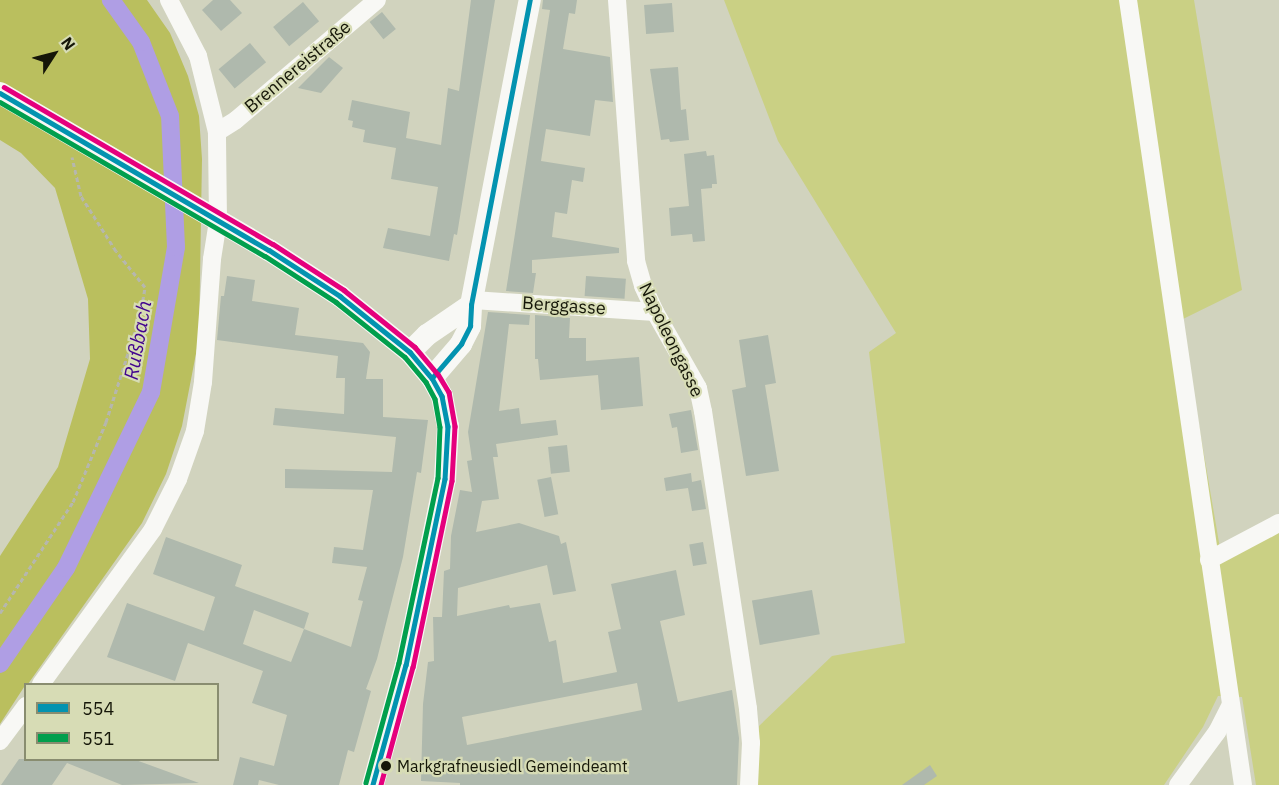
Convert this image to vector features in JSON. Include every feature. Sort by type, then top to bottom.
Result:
[{"type":"main road","points":[[432,378],[467,334],[530,0]]},
{"type":"main road","points":[[0,93],[218,220],[340,297],[410,352],[432,378],[446,411],[448,441],[445,479],[406,665],[374,785]]},
{"type":"main road","points":[[410,352],[427,335],[472,302]]},
{"type":"street","points":[[42,683],[153,529],[178,479],[195,431],[203,382],[212,258],[218,220],[218,132],[198,56],[169,0]]},
{"type":"street","name":"Brennereistraße","points":[[218,132],[236,120],[377,0]]},
{"type":"street","name":"Napoleongasse","points":[[617,0],[636,261],[643,286],[655,312],[698,388],[703,411],[748,709],[751,743],[749,785]]},
{"type":"street","points":[[1128,0],[1243,785]]},
{"type":"street","name":"Berggasse","points":[[472,302],[655,312]]},
{"type":"street","points":[[1209,560],[1279,523]]},
{"type":"street","points":[[1178,785],[1217,732],[1230,706]]},
{"type":"street","points":[[0,741],[24,709]]},
{"type":"path","points":[[0,613],[73,502],[106,422],[140,316],[145,288],[116,251],[81,196],[73,170],[70,135]]},
{"type":"green space","points":[[0,0],[147,0],[170,33],[188,76],[199,116],[202,159],[199,338],[182,426],[166,474],[142,523],[29,683],[24,683],[24,687],[0,724],[0,556],[58,467],[90,359],[88,299],[55,188],[21,153],[0,140]]},
{"type":"green space","points":[[724,0],[1194,0],[1242,290],[1181,320],[1222,560],[1279,532],[1279,785],[1256,785],[1242,697],[1218,696],[1203,727],[1164,785],[756,785],[759,726],[832,656],[905,643],[869,352],[896,333],[778,141]]},
{"type":"building","points":[[213,0],[230,0],[242,13],[221,31],[202,10]]},
{"type":"building","points":[[471,0],[495,0],[457,235],[454,234],[449,261],[383,248],[388,228],[430,236],[438,187],[391,179],[396,148],[363,142],[365,130],[352,127],[353,121],[348,120],[352,100],[410,112],[406,138],[441,145],[448,88],[459,91]]},
{"type":"building","points":[[543,0],[577,0],[575,14],[569,13],[563,49],[610,57],[613,102],[595,100],[590,136],[546,129],[541,161],[585,168],[583,182],[572,180],[567,214],[555,212],[552,237],[619,248],[619,253],[532,260],[532,273],[536,273],[533,293],[506,291],[550,10],[542,9]]},
{"type":"building","points":[[303,2],[319,21],[289,46],[273,27]]},
{"type":"building","points":[[672,3],[674,32],[646,34],[644,5]]},
{"type":"building","points":[[382,12],[396,29],[383,39],[370,22]]},
{"type":"building","points":[[250,43],[266,62],[235,89],[219,69]]},
{"type":"building","points":[[329,57],[343,68],[321,93],[298,88]]},
{"type":"building","points":[[678,67],[681,110],[686,109],[689,140],[670,142],[669,139],[661,140],[650,69]]},
{"type":"building","points":[[706,151],[707,156],[714,155],[717,184],[712,184],[712,188],[701,189],[705,241],[693,242],[692,234],[671,236],[669,208],[689,206],[684,154]]},
{"type":"building","points":[[227,276],[255,280],[252,301],[299,308],[295,335],[363,343],[370,352],[366,379],[383,379],[383,417],[428,420],[421,473],[417,472],[403,557],[377,659],[366,689],[371,691],[354,752],[348,750],[339,785],[279,785],[259,780],[258,785],[233,785],[240,757],[274,766],[287,715],[252,703],[263,671],[188,643],[175,681],[107,657],[127,603],[204,631],[215,597],[153,574],[166,537],[242,565],[235,586],[309,613],[304,629],[351,647],[363,601],[358,600],[367,567],[332,563],[334,547],[363,550],[373,490],[285,488],[285,469],[392,472],[396,437],[273,425],[275,408],[344,414],[345,378],[336,378],[338,356],[217,340],[221,296],[224,296]],"holes":[[[254,610],[304,629],[291,662],[243,644]]]},
{"type":"building","points":[[586,276],[626,279],[625,299],[585,296]]},
{"type":"building","points":[[488,312],[530,315],[529,325],[509,324],[499,411],[519,408],[521,424],[556,420],[558,435],[496,444],[498,457],[493,457],[499,499],[482,501],[476,532],[519,523],[559,536],[561,544],[566,542],[576,591],[553,595],[547,565],[458,588],[457,616],[509,605],[510,608],[540,603],[549,642],[556,640],[563,683],[617,672],[608,632],[621,629],[611,584],[676,570],[685,615],[660,621],[678,702],[732,690],[739,738],[737,785],[460,785],[460,783],[421,781],[423,704],[428,662],[434,661],[433,617],[442,617],[444,571],[450,569],[451,536],[460,490],[472,492],[467,461],[472,460],[468,432]],"holes":[[[637,683],[642,710],[467,745],[462,717]]]},
{"type":"building","points":[[535,315],[570,318],[569,338],[586,338],[586,361],[639,357],[643,406],[601,410],[598,375],[540,380],[538,359],[535,359]]},
{"type":"building","points":[[768,335],[776,383],[765,385],[779,471],[746,476],[732,390],[746,387],[739,340]]},
{"type":"building","points":[[691,410],[698,450],[681,453],[677,427],[672,428],[669,414]]},
{"type":"building","points":[[567,445],[570,472],[551,474],[548,447]]},
{"type":"building","points":[[691,473],[692,482],[701,480],[706,509],[692,511],[688,488],[666,491],[664,478]]},
{"type":"building","points":[[551,477],[558,514],[545,517],[537,480]]},
{"type":"building","points":[[703,542],[707,564],[693,566],[689,544]]},
{"type":"building","points":[[812,590],[820,634],[760,645],[752,601]]},
{"type":"building","points":[[19,759],[24,759],[24,761],[138,761],[199,783],[122,785],[67,763],[52,785],[1,785]]},
{"type":"building","points":[[930,765],[937,776],[924,785],[902,785]]},
{"type":"waterway","name":"Rußbach","points":[[0,664],[66,568],[151,392],[176,247],[170,116],[141,42],[111,0]]},
{"type":"transit line","name":"554","points":[[432,378],[461,344],[470,326],[471,305],[530,0]]},
{"type":"transit line","points":[[4,87],[273,244],[344,290],[415,347],[438,374],[449,392],[455,426],[452,481],[413,667],[381,785]]},
{"type":"transit line","name":"554","points":[[0,93],[269,250],[340,296],[410,352],[432,378],[442,396],[448,426],[445,479],[406,665],[373,785]]},
{"type":"transit line","name":"551","points":[[0,102],[265,256],[336,302],[405,357],[426,382],[435,399],[440,427],[438,478],[399,663],[366,783]]},
{"type":"place","name":"Markgrafneusiedl Gemeindeamt","points":[[386,766]]}]
